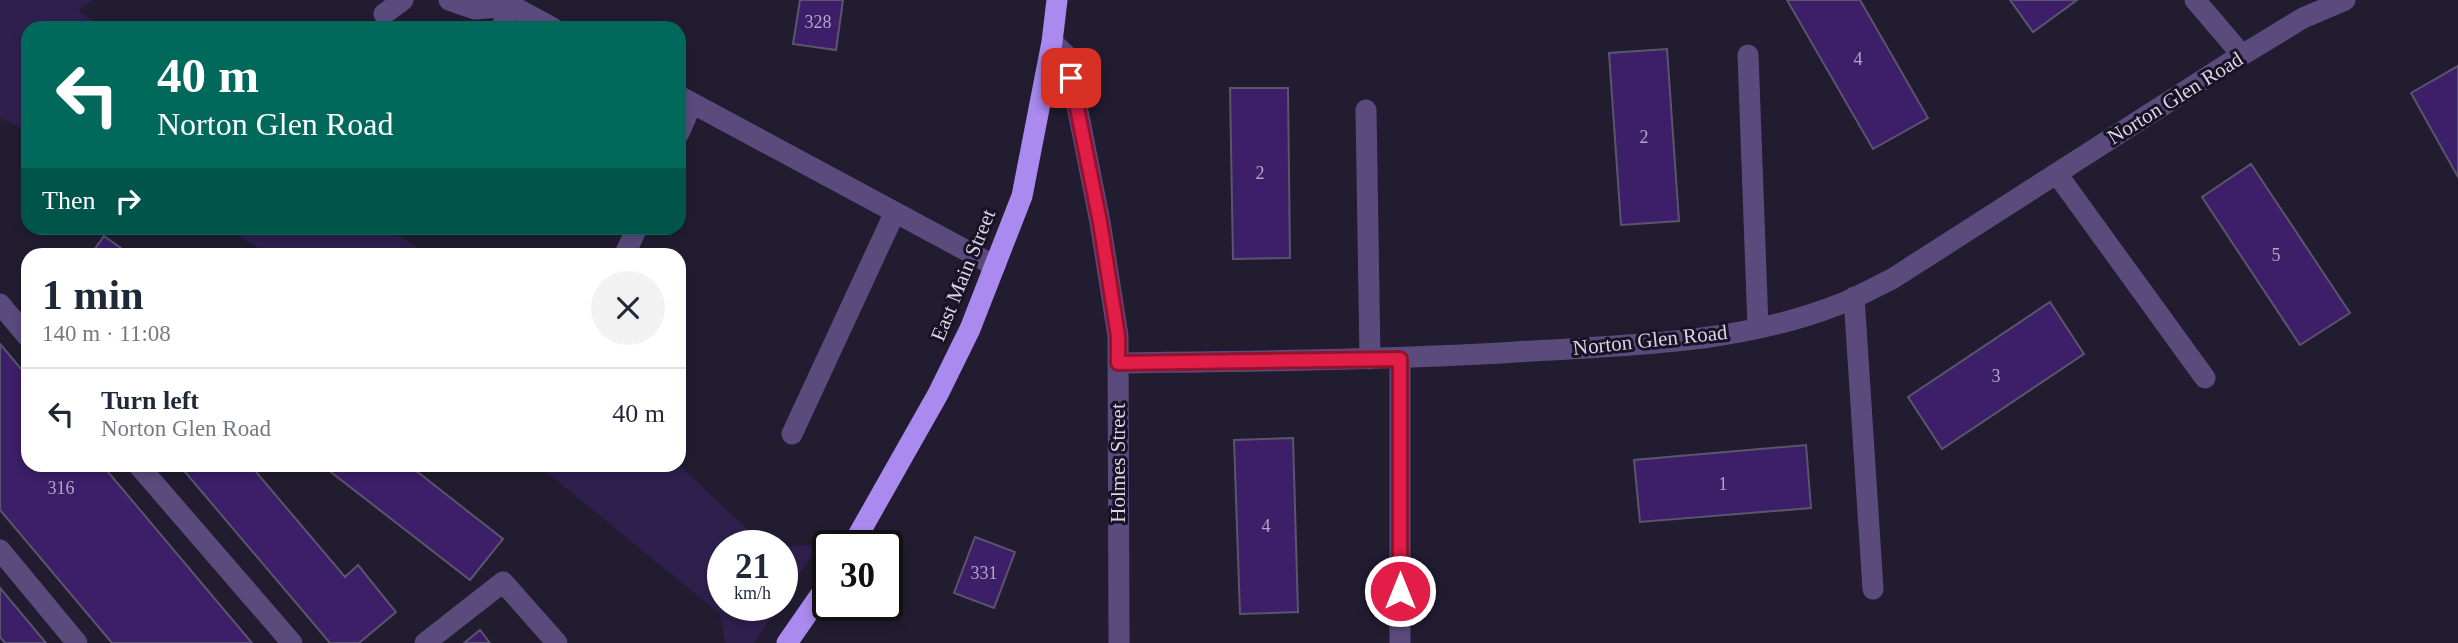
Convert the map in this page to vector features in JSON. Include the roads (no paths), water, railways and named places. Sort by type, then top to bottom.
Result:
[{"type":"highway","name":"East Main Street","points":[[861,530],[938,394],[970,328],[1022,196],[1052,42],[1057,0]]},
{"type":"highway","points":[[787,643],[812,607]]},
{"type":"street","points":[[384,14],[403,0]]},
{"type":"street","points":[[449,0],[475,9],[512,6],[540,21]]},
{"type":"street","points":[[2195,0],[2242,55]]},
{"type":"street","name":"Norton Glen Road","points":[[1118,363],[1400,359],[1656,344],[1707,338],[1758,327],[1839,304],[1892,279],[2303,18],[2345,0]]},
{"type":"street","points":[[504,21],[512,6]]},
{"type":"street","name":"Holmes Street","points":[[1052,42],[1067,56],[1100,222],[1118,336],[1119,643]]},
{"type":"street","points":[[1748,54],[1758,327]]},
{"type":"street","points":[[686,99],[995,265]]},
{"type":"street","points":[[1366,110],[1370,359]]},
{"type":"street","points":[[2057,174],[2205,378]]},
{"type":"street","points":[[792,434],[895,212]]},
{"type":"street","points":[[1854,297],[1873,589]]},
{"type":"street","points":[[0,304],[21,329]]},
{"type":"street","points":[[1400,359],[1400,643]]},
{"type":"street","points":[[144,472],[292,643]]},
{"type":"street","points":[[0,550],[77,643]]},
{"type":"street","points":[[425,643],[503,582],[557,643]]}]
